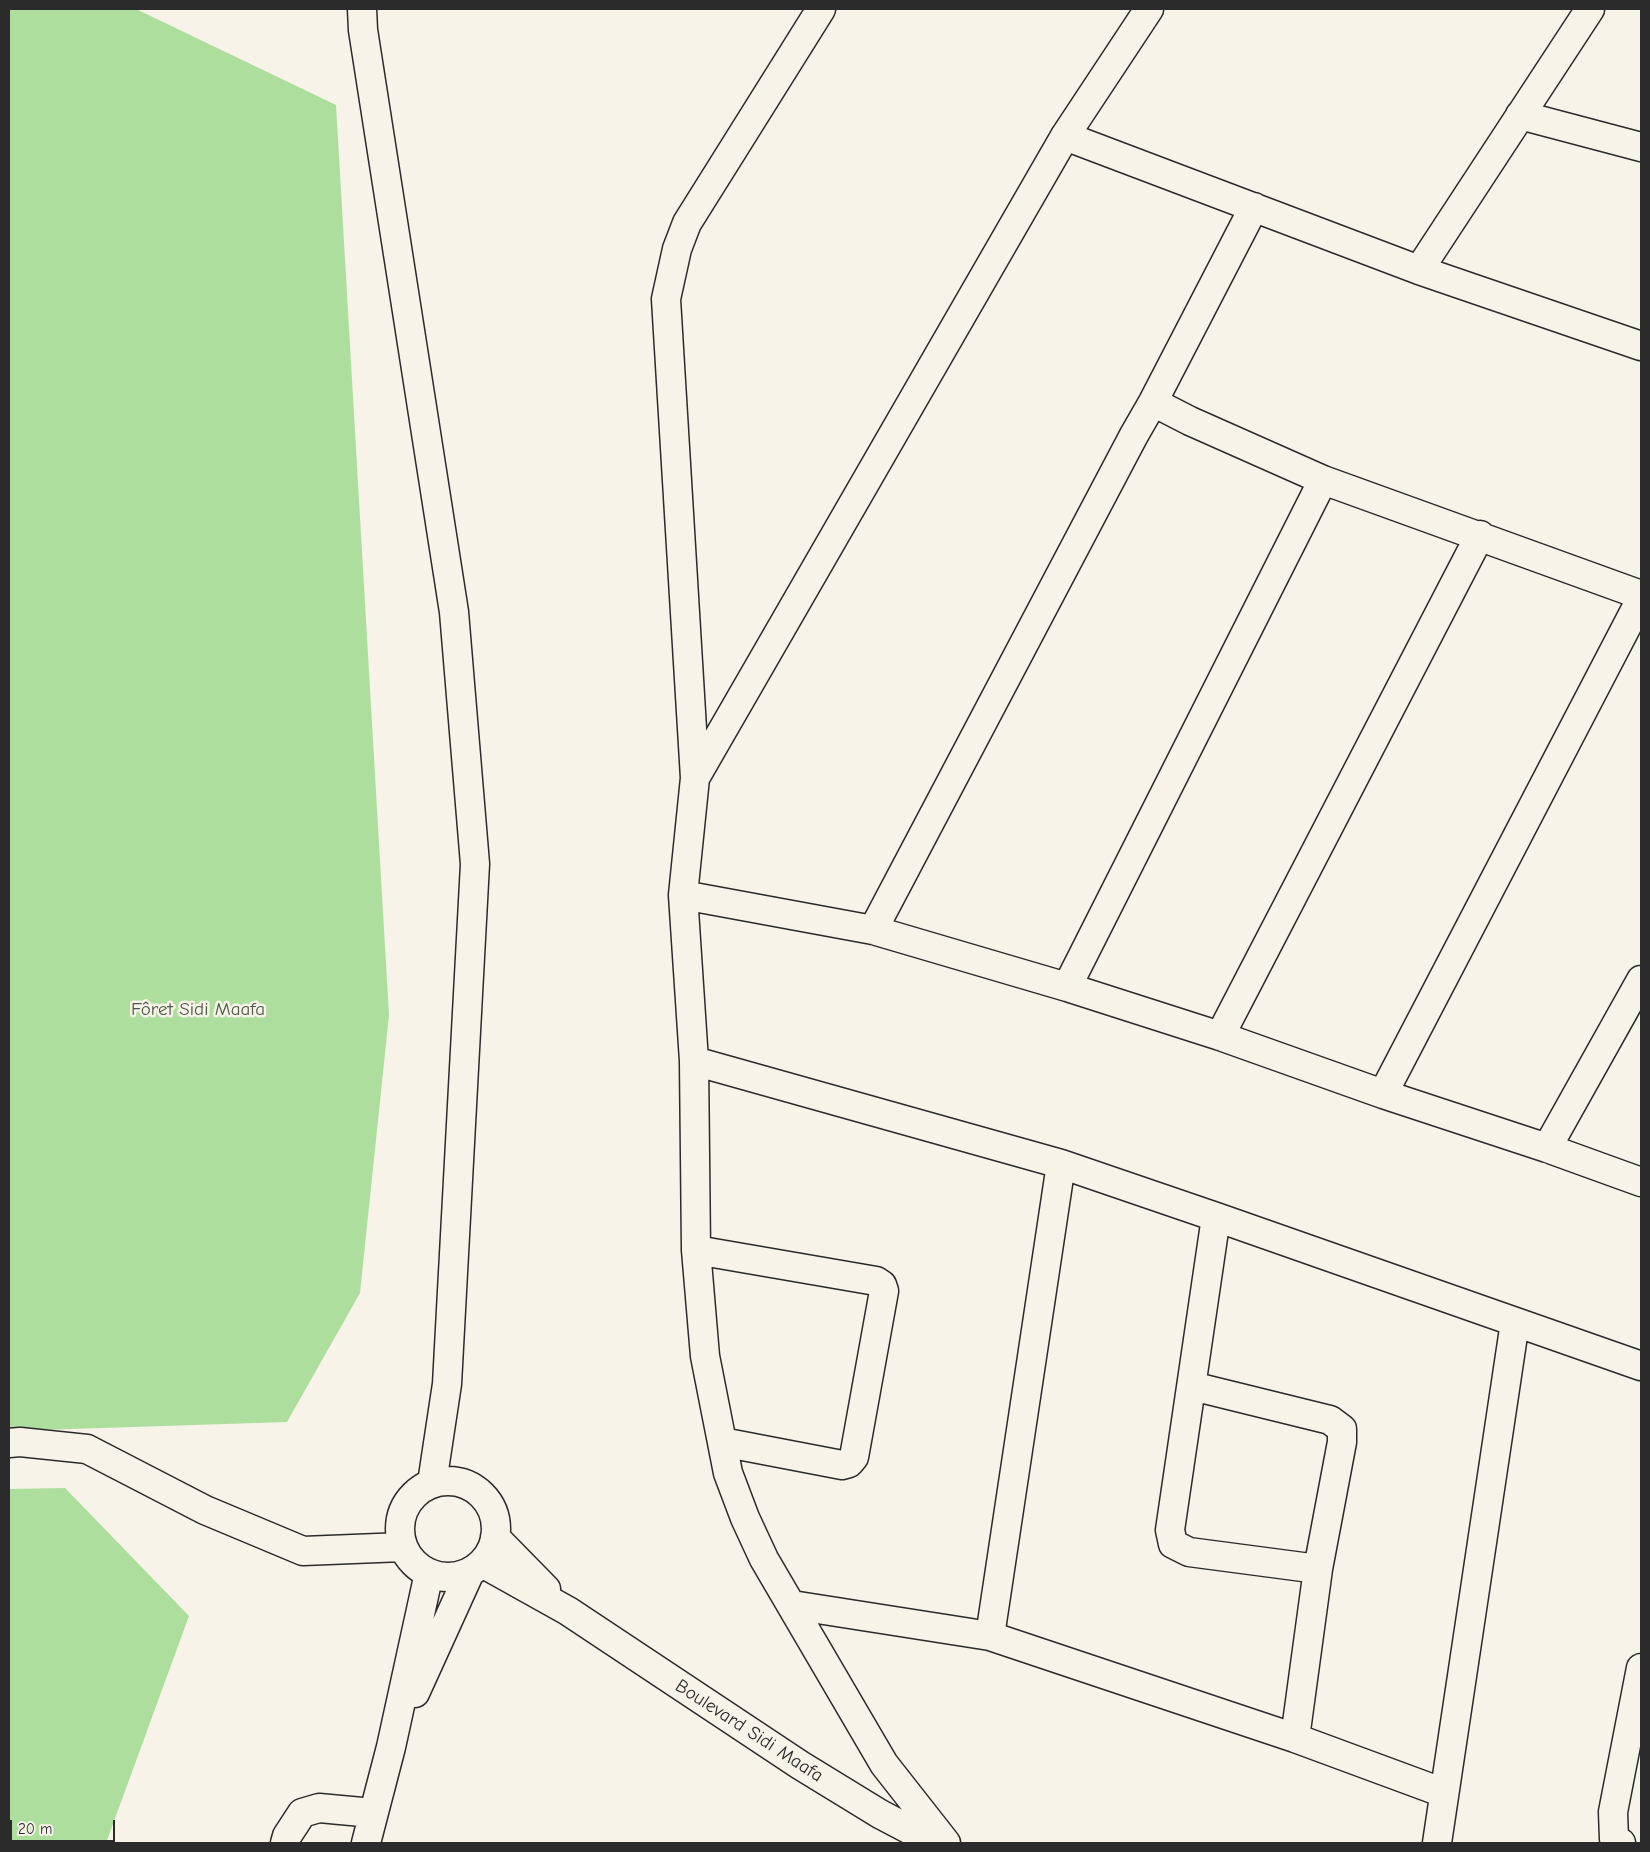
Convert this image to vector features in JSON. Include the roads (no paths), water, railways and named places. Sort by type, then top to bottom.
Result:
[{"type":"street","points":[[362,9],[363,30],[454,612],[475,864],[447,1384],[446,1482]]},
{"type":"street","points":[[821,9],[687,224],[677,249],[666,299],[695,778],[683,895],[694,1061],[696,1250],[705,1356],[728,1473],[745,1518],[764,1559],[884,1764],[946,1843]]},
{"type":"street","points":[[695,778],[1065,136],[1149,9]]},
{"type":"street","points":[[1419,270],[1590,9]]},
{"type":"street","points":[[1520,115],[1641,147]]},
{"type":"street","points":[[1065,136],[1419,270],[1641,346]]},
{"type":"street","points":[[874,930],[1254,208]]},
{"type":"street","points":[[1153,402],[1190,421],[1323,480],[1641,595]]},
{"type":"street","points":[[1067,987],[1323,480]]},
{"type":"street","points":[[1220,1036],[1480,536]]},
{"type":"street","points":[[1383,1094],[1641,599]]},
{"type":"street","points":[[683,895],[874,930],[1067,987],[1220,1036],[1641,1182]]},
{"type":"street","points":[[1547,1148],[1641,980]]},
{"type":"street","points":[[694,1061],[1061,1164],[1641,1366]]},
{"type":"street","points":[[990,1636],[1061,1164]]},
{"type":"street","points":[[1216,1217],[1170,1530],[1173,1544],[1189,1552],[1318,1569]]},
{"type":"street","points":[[696,1250],[876,1281],[882,1285],[884,1291],[854,1457],[849,1463],[842,1465],[722,1442]]},
{"type":"street","points":[[1437,1843],[1515,1322]]},
{"type":"street","points":[[1192,1386],[1330,1420],[1342,1429],[1342,1442],[1318,1569],[1295,1738]]},
{"type":"street","points":[[9,1443],[20,1442],[87,1449],[205,1510],[303,1551],[403,1547]]},
{"type":"street","points":[[391,1747],[476,1567],[495,1537],[496,1522],[492,1508],[484,1496],[472,1487],[446,1482],[420,1490],[410,1498],[404,1510],[400,1535],[403,1547],[418,1567],[430,1574],[443,1577],[457,1577],[476,1567]]},
{"type":"street","name":"Boulevard Sidi Maafa","points":[[495,1537],[568,1611]]},
{"type":"street","name":"Boulevard Sidi Maafa","points":[[476,1567],[568,1611],[800,1766],[880,1814],[934,1843]]},
{"type":"street","points":[[366,1843],[391,1747],[430,1574]]},
{"type":"street","points":[[792,1605],[990,1636],[1295,1738],[1444,1793]]},
{"type":"street","points":[[1621,1843],[1614,1839],[1613,1812],[1641,1668]]},
{"type":"street","points":[[285,1843],[287,1836],[302,1813],[319,1808],[373,1813]]},
{"type":"park label","name":"Fôret Sidi Maafa","points":[[198,1010]]}]
